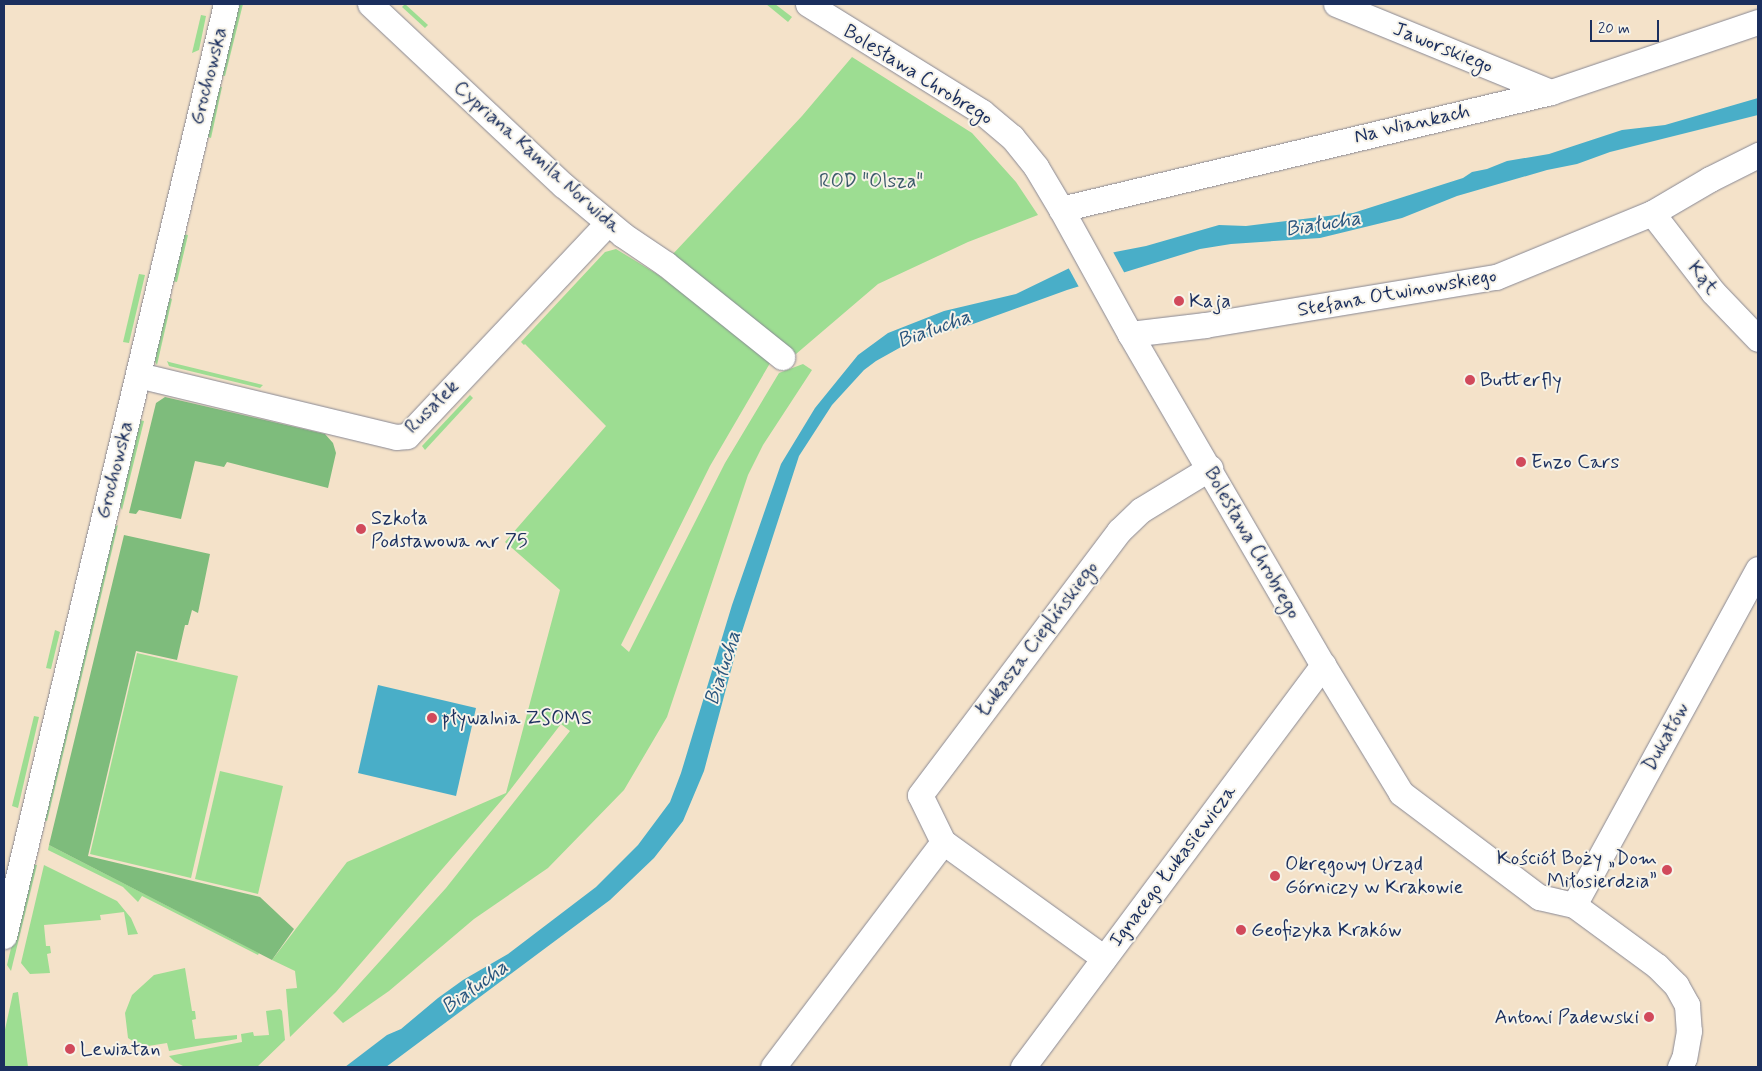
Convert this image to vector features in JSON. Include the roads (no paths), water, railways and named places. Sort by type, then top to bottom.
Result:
[{"type":"street","name":"Grochowska","points":[[4,936],[14,846],[138,375],[226,4]]},
{"type":"street","name":"Cypriana Kamila Norwida","points":[[370,4],[558,182],[608,223],[666,264],[782,357]]},
{"type":"street","name":"Bolesława Chrobrego","points":[[808,4],[982,112],[1012,137],[1030,160],[1065,216],[1130,334],[1210,468],[1323,665],[1401,792],[1539,896],[1574,905],[1657,966],[1676,985],[1688,1005],[1689,1031],[1684,1058],[1680,1067]]},
{"type":"street","name":"Jaworskiego","points":[[1336,4],[1551,92]]},
{"type":"street","name":"Na Wiankach","points":[[1065,216],[1551,92],[1758,22]]},
{"type":"street","name":"Stefana Otwinowskiego","points":[[1130,334],[1205,325],[1496,277],[1652,213],[1710,179],[1758,156]]},
{"type":"street","name":"Kąt","points":[[1652,213],[1713,292],[1758,339]]},
{"type":"street","name":"Rusałek","points":[[138,375],[396,437],[407,436],[608,223]]},
{"type":"street","name":"Łukasza Cieplińskiego","points":[[1104,958],[943,842],[920,795],[1119,531],[1141,510],[1210,468]]},
{"type":"street","name":"Dukatów","points":[[1574,905],[1758,569]]},
{"type":"street","name":"Ignacego Łukasiewicza","points":[[1023,1067],[1323,665]]},
{"type":"street","points":[[773,1067],[943,842]]},
{"type":"water","name":"Białucha","points":[[1758,98],[1758,115],[1610,152],[1577,164],[1547,170],[1457,196],[1402,218],[1320,238],[1231,244],[1200,249],[1067,290],[973,324],[910,342],[876,361],[864,370],[832,405],[799,456],[738,644],[704,771],[683,821],[654,858],[610,900],[386,1067],[345,1067],[387,1035],[401,1029],[463,980],[508,954],[596,887],[638,845],[670,802],[681,773],[732,605],[781,464],[815,408],[858,355],[888,333],[944,311],[1016,294],[1084,261],[1115,252],[1146,246],[1219,225],[1246,226],[1353,213],[1463,178],[1472,172],[1487,169],[1507,161],[1549,154],[1622,130],[1665,125]]},
{"type":"water","points":[[378,685],[476,708],[456,796],[358,773]]},
{"type":"place","name":"Kaja","points":[[1179,301]]},
{"type":"place","name":"Butterfly","points":[[1470,380]]},
{"type":"place","name":"Enzo Cars","points":[[1521,462]]},
{"type":"place","name":"Szkoła Podstawowa nr 75","points":[[361,529]]},
{"type":"place","name":"pływalnia ZSOMS","points":[[432,718]]},
{"type":"place","name":"Kościół Boży „Dom Miłosierdzia”","points":[[1667,870]]},
{"type":"place","name":"Okręgowy Urząd Górniczy w Krakowie","points":[[1275,876]]},
{"type":"place","name":"Geofizyka Kraków","points":[[1241,930]]},
{"type":"place","name":"Antoni Padewski","points":[[1649,1017]]},
{"type":"place","name":"Lewiatan","points":[[70,1049]]},
{"type":"park label","name":"ROD \"Olsza\"","points":[[871,181]]}]
